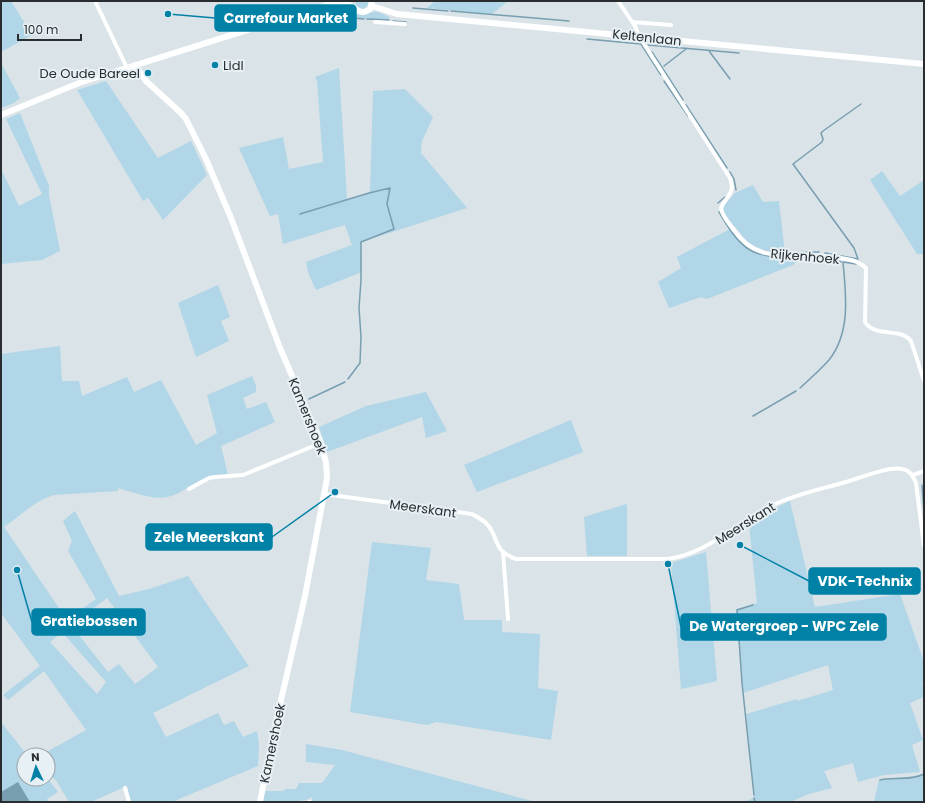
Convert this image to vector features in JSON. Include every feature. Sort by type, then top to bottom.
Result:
[{"type":"main road","points":[[1,115],[34,100],[79,83],[341,1],[353,4],[358,12],[369,10],[372,4]]},
{"type":"main road","name":"Keltenlaan","points":[[372,4],[391,13],[924,64]]},
{"type":"main road","name":"Kamershoek","points":[[135,65],[146,81],[186,119],[206,159],[231,218],[280,348],[321,443],[326,464],[327,478],[305,596],[275,726],[260,802]]},
{"type":"street","points":[[96,1],[127,68]]},
{"type":"street","points":[[618,1],[635,26],[639,36]]},
{"type":"street","points":[[391,13],[391,23]]},
{"type":"street","points":[[289,17],[291,24],[297,26],[336,21],[340,18],[340,15]]},
{"type":"street","points":[[375,22],[405,24]]},
{"type":"street","points":[[632,22],[671,26]]},
{"type":"street","name":"Rijkenhoek","points":[[639,36],[730,178],[732,183],[731,193],[721,208],[722,213],[737,234],[753,249],[772,255],[828,256],[861,263],[866,268],[865,322],[868,326],[875,330],[908,337],[911,341],[924,381]]},
{"type":"street","points":[[189,489],[209,478],[243,475],[321,443]]},
{"type":"street","name":"Meerskant","points":[[324,494],[472,514],[486,522],[498,546],[503,552],[516,558],[674,558],[702,549],[719,540],[754,515],[785,499],[896,468],[905,469],[913,475]]},
{"type":"street","points":[[924,471],[913,475],[916,483],[924,546]]},
{"type":"street","name":"Meerskant","points":[[503,552],[508,619]]},
{"type":"street","points":[[125,788],[129,802]]},
{"type":"shaded area","points":[[1,1],[11,1],[32,35],[1,52]]},
{"type":"shaded area","points":[[356,1],[369,1],[368,6],[363,9],[357,7]]},
{"type":"shaded area","points":[[435,1],[508,1],[492,14],[427,8]]},
{"type":"shaded area","points":[[340,6],[346,7],[361,15],[366,15],[373,12],[379,13],[389,17],[389,20],[350,18],[348,15],[344,16],[342,14]]},
{"type":"shaded area","points":[[1,63],[20,98],[14,103],[1,108]]},
{"type":"shaded area","points":[[339,68],[347,199],[370,193],[373,91],[405,89],[433,117],[422,141],[421,153],[467,208],[361,242],[362,272],[316,290],[309,275],[306,262],[352,245],[345,225],[283,244],[278,214],[270,216],[239,148],[283,137],[289,169],[323,162],[317,81],[315,77]]},
{"type":"shaded area","points":[[106,81],[158,158],[191,141],[207,175],[163,220],[148,198],[143,201],[77,90]]},
{"type":"shaded area","points":[[20,113],[49,186],[49,195],[60,251],[42,260],[1,264],[1,169],[19,206],[42,194],[6,119]]},
{"type":"shaded area","points":[[882,171],[900,196],[924,180],[924,254],[917,254],[870,180]]},
{"type":"shaded area","points":[[753,185],[763,202],[779,201],[785,254],[769,252],[749,244],[724,213],[723,207],[735,193]]},
{"type":"shaded area","points":[[730,229],[745,245],[760,255],[778,259],[800,258],[793,265],[707,299],[701,297],[669,308],[658,282],[681,268],[677,257]]},
{"type":"shaded area","points":[[218,285],[230,317],[221,321],[229,341],[196,357],[178,303]]},
{"type":"shaded area","points":[[60,346],[62,381],[79,381],[82,396],[127,377],[134,392],[161,380],[196,445],[217,433],[207,395],[252,376],[256,386],[256,392],[243,398],[247,409],[266,402],[275,422],[221,446],[228,475],[207,478],[195,483],[177,494],[161,498],[148,497],[118,488],[118,491],[54,495],[34,504],[4,527],[67,620],[96,599],[68,551],[72,541],[63,521],[75,511],[119,596],[149,589],[188,576],[249,666],[153,713],[166,737],[218,713],[224,725],[234,721],[243,737],[257,731],[259,744],[258,766],[172,802],[131,802],[127,786],[91,802],[69,802],[56,781],[55,747],[86,730],[44,671],[8,700],[3,695],[40,666],[1,613],[1,354]],"holes":[[[107,598],[158,667],[135,684],[119,664],[108,672],[71,625]],[[62,632],[106,682],[97,694],[50,642]]]},
{"type":"shaded area","points":[[426,392],[447,431],[426,438],[422,417],[327,452],[319,427],[366,406]]},
{"type":"shaded area","points":[[571,420],[583,452],[477,492],[464,465]]},
{"type":"shaded area","points":[[790,501],[815,607],[900,594],[924,662],[924,682],[922,684],[924,697],[910,703],[923,740],[912,745],[920,772],[884,775],[858,782],[853,763],[824,771],[832,788],[809,794],[790,802],[743,802],[754,798],[746,714],[833,690],[828,665],[743,693],[736,609],[757,603],[749,524],[761,515]]},
{"type":"shaded area","points":[[627,504],[627,556],[587,556],[584,517]]},
{"type":"shaded area","points":[[372,542],[431,548],[426,580],[459,584],[464,620],[502,620],[502,632],[540,634],[538,688],[558,691],[551,740],[436,722],[427,725],[350,712]]},
{"type":"shaded area","points":[[706,552],[717,681],[681,689],[671,563]]},
{"type":"shaded area","points":[[1,722],[21,747],[16,747],[16,787],[54,787],[58,792],[47,799],[49,802],[1,802]]},
{"type":"shaded area","points":[[306,744],[342,750],[536,802],[312,802],[312,797],[296,801],[262,802],[264,791],[284,791],[285,789],[296,789],[299,783],[322,783],[335,765],[306,762]]},
{"type":"shaded area","points":[[924,774],[924,802],[874,802],[879,780]]},
{"type":"shaded area","points":[[16,783],[16,787],[21,787],[30,802],[1,802],[1,792]]},
{"type":"waterway","points":[[413,8],[448,11]]},
{"type":"waterway","points":[[451,11],[569,21]]},
{"type":"waterway","points":[[352,18],[364,19]]},
{"type":"waterway","points":[[367,19],[389,20]]},
{"type":"waterway","points":[[393,21],[406,23]]},
{"type":"waterway","points":[[587,39],[641,44],[661,75]]},
{"type":"waterway","points":[[648,45],[739,53]]},
{"type":"waterway","points":[[664,66],[686,49]]},
{"type":"waterway","points":[[709,51],[730,79]]},
{"type":"waterway","points":[[652,52],[683,100]]},
{"type":"waterway","points":[[664,81],[688,116]]},
{"type":"waterway","points":[[858,259],[854,248],[793,164],[822,142],[823,139],[821,133],[823,131],[861,104]]},
{"type":"waterway","points":[[686,105],[727,168]]},
{"type":"waterway","points":[[730,172],[734,179],[736,190]]},
{"type":"waterway","points":[[300,214],[390,188],[387,204],[394,229],[361,242],[359,308],[361,337],[360,363],[348,379]]},
{"type":"waterway","points":[[718,203],[725,197]]},
{"type":"waterway","points":[[719,212],[732,233],[745,247],[757,253],[778,258]]},
{"type":"waterway","points":[[786,253],[819,252]]},
{"type":"waterway","points":[[825,253],[858,259]]},
{"type":"waterway","points":[[805,258],[819,258]]},
{"type":"waterway","points":[[823,258],[841,262]]},
{"type":"waterway","points":[[781,259],[799,259]]},
{"type":"waterway","points":[[800,388],[826,364],[836,349],[841,338],[845,313],[846,300],[843,262],[857,263]]},
{"type":"waterway","points":[[309,399],[345,382]]},
{"type":"waterway","points":[[753,416],[796,391]]},
{"type":"waterway","points":[[922,485],[924,511]]},
{"type":"waterway","points":[[753,605],[737,610],[742,683],[754,795]]},
{"type":"waterway","points":[[880,780],[908,778],[924,774]]},
{"type":"waterway","points":[[754,798],[755,802]]},
{"type":"place","name":"Carrefour Market","points":[[168,14]]},
{"type":"place","name":"Lidl","points":[[215,65]]},
{"type":"place","name":"De Oude Bareel","points":[[148,73]]},
{"type":"place","name":"Zele Meerskant","points":[[335,492]]},
{"type":"place","name":"VDK-Technix","points":[[740,545]]},
{"type":"place","name":"De Watergroep - WPC Zele","points":[[668,564]]},
{"type":"place","name":"Gratiebossen","points":[[17,570]]}]
